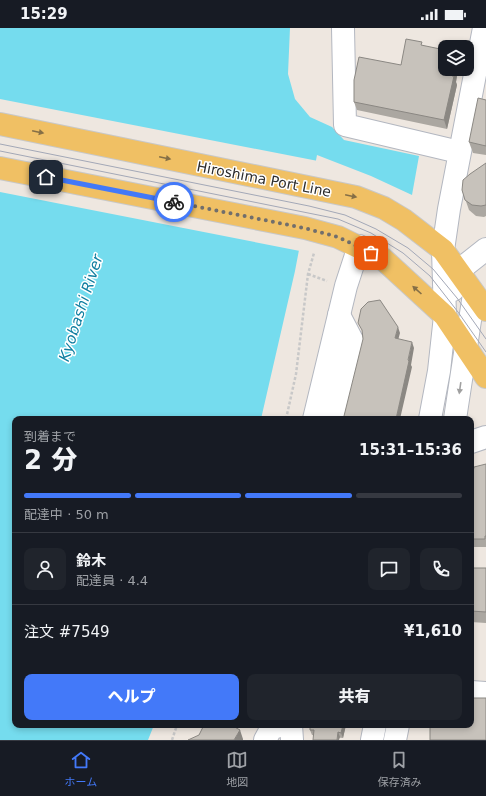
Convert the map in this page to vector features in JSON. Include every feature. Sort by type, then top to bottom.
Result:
[{"type":"main road","name":"Hiroshima Port Line","points":[[0,124],[356,197],[384,208],[404,220],[443,250],[458,271],[482,296]]},
{"type":"main road","points":[[0,168],[304,228],[338,237],[359,246],[383,259],[445,316],[486,377]]},
{"type":"street","points":[[343,28],[346,125],[459,152]]},
{"type":"street","points":[[431,416],[439,371],[445,316],[443,250],[459,152],[484,28]]},
{"type":"street","points":[[315,416],[346,286],[359,246]]},
{"type":"street","points":[[445,316],[458,271],[486,249]]},
{"type":"street","points":[[445,316],[482,296]]},
{"type":"street","points":[[455,416],[466,348],[482,296]]},
{"type":"street","points":[[335,416],[352,342],[339,315]]},
{"type":"street","points":[[474,441],[486,437]]},
{"type":"street","points":[[474,692],[486,693]]},
{"type":"street","points":[[265,740],[271,729],[274,728]]},
{"type":"street","points":[[291,728],[292,740]]},
{"type":"street","points":[[372,740],[374,728]]},
{"type":"street","points":[[395,740],[397,728]]},
{"type":"path","points":[[287,416],[296,374],[308,274],[314,253]]},
{"type":"path","points":[[308,274],[324,280]]},
{"type":"path","points":[[172,740],[176,728]]},
{"type":"water","name":"Kyobashi River","points":[[0,28],[290,28],[288,74],[295,99],[310,117],[332,127],[344,140],[419,156],[412,195],[371,176],[317,155],[295,271],[262,416],[12,416],[12,728],[153,728],[148,740],[0,740]]},
{"type":"pier","points":[[0,99],[318,161],[300,251],[0,192]]},
{"type":"building","points":[[406,39],[422,42],[421,45],[438,49],[438,76],[454,76],[444,120],[354,102],[354,80],[359,57],[401,65]]},
{"type":"building","points":[[478,98],[486,100],[486,146],[469,142]]},
{"type":"building","points":[[486,163],[486,205],[472,205],[465,200],[462,190],[463,180]]},
{"type":"building","points":[[380,300],[398,327],[395,338],[412,342],[397,416],[344,416],[363,339],[362,330],[358,323],[361,309],[368,302]]},
{"type":"building","points":[[486,464],[485,539],[474,539],[474,467]]},
{"type":"building","points":[[474,568],[486,568],[486,612],[474,611]]},
{"type":"building","points":[[474,698],[486,698],[486,740],[430,740],[430,728],[474,728]]},
{"type":"building","points":[[202,728],[236,728],[240,730],[234,740],[188,740],[199,735]]},
{"type":"building","points":[[310,728],[342,728],[341,733],[338,732],[337,740],[313,740],[314,730],[310,730]]},
{"type":"tram line","points":[[0,144],[309,206],[345,215],[376,229],[408,248],[433,269],[457,298],[486,339]]},
{"type":"tram line","points":[[0,151],[338,219],[371,233],[403,253],[430,276],[486,352]]},
{"type":"way so far","points":[[174,202],[304,228],[338,237],[371,253]]},
{"type":"route","points":[[46,177],[174,202]]}]
